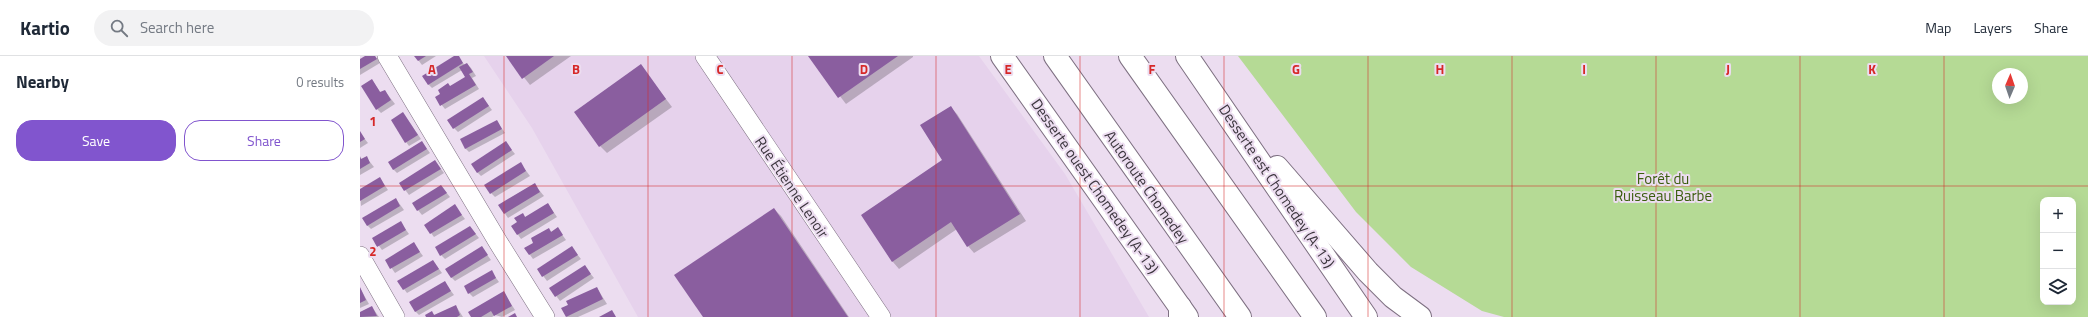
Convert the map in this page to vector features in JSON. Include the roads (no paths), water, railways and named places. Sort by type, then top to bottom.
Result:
[{"type":"main road","name":"Desserte ouest Chomedey (A-13)","points":[[1002,56],[1182,314]]},
{"type":"main road","name":"Autoroute Chomedey","points":[[1055,56],[1240,317]]},
{"type":"main road","points":[[1130,56],[1315,317]]},
{"type":"main road","name":"Desserte est Chomedey (A-13)","points":[[1187,56],[1217,98],[1319,252],[1366,317]]},
{"type":"main road","points":[[1217,98],[1368,272],[1393,297],[1420,317]]},
{"type":"street","points":[[387,56],[498,242],[546,317]]},
{"type":"street","name":"Rue Étienne Lenoir","points":[[705,56],[881,317]]},
{"type":"street","points":[[360,256],[395,317]]},
{"type":"park label","name":"Forêt du Ruisseau Barbe","points":[[1663,186]]}]
